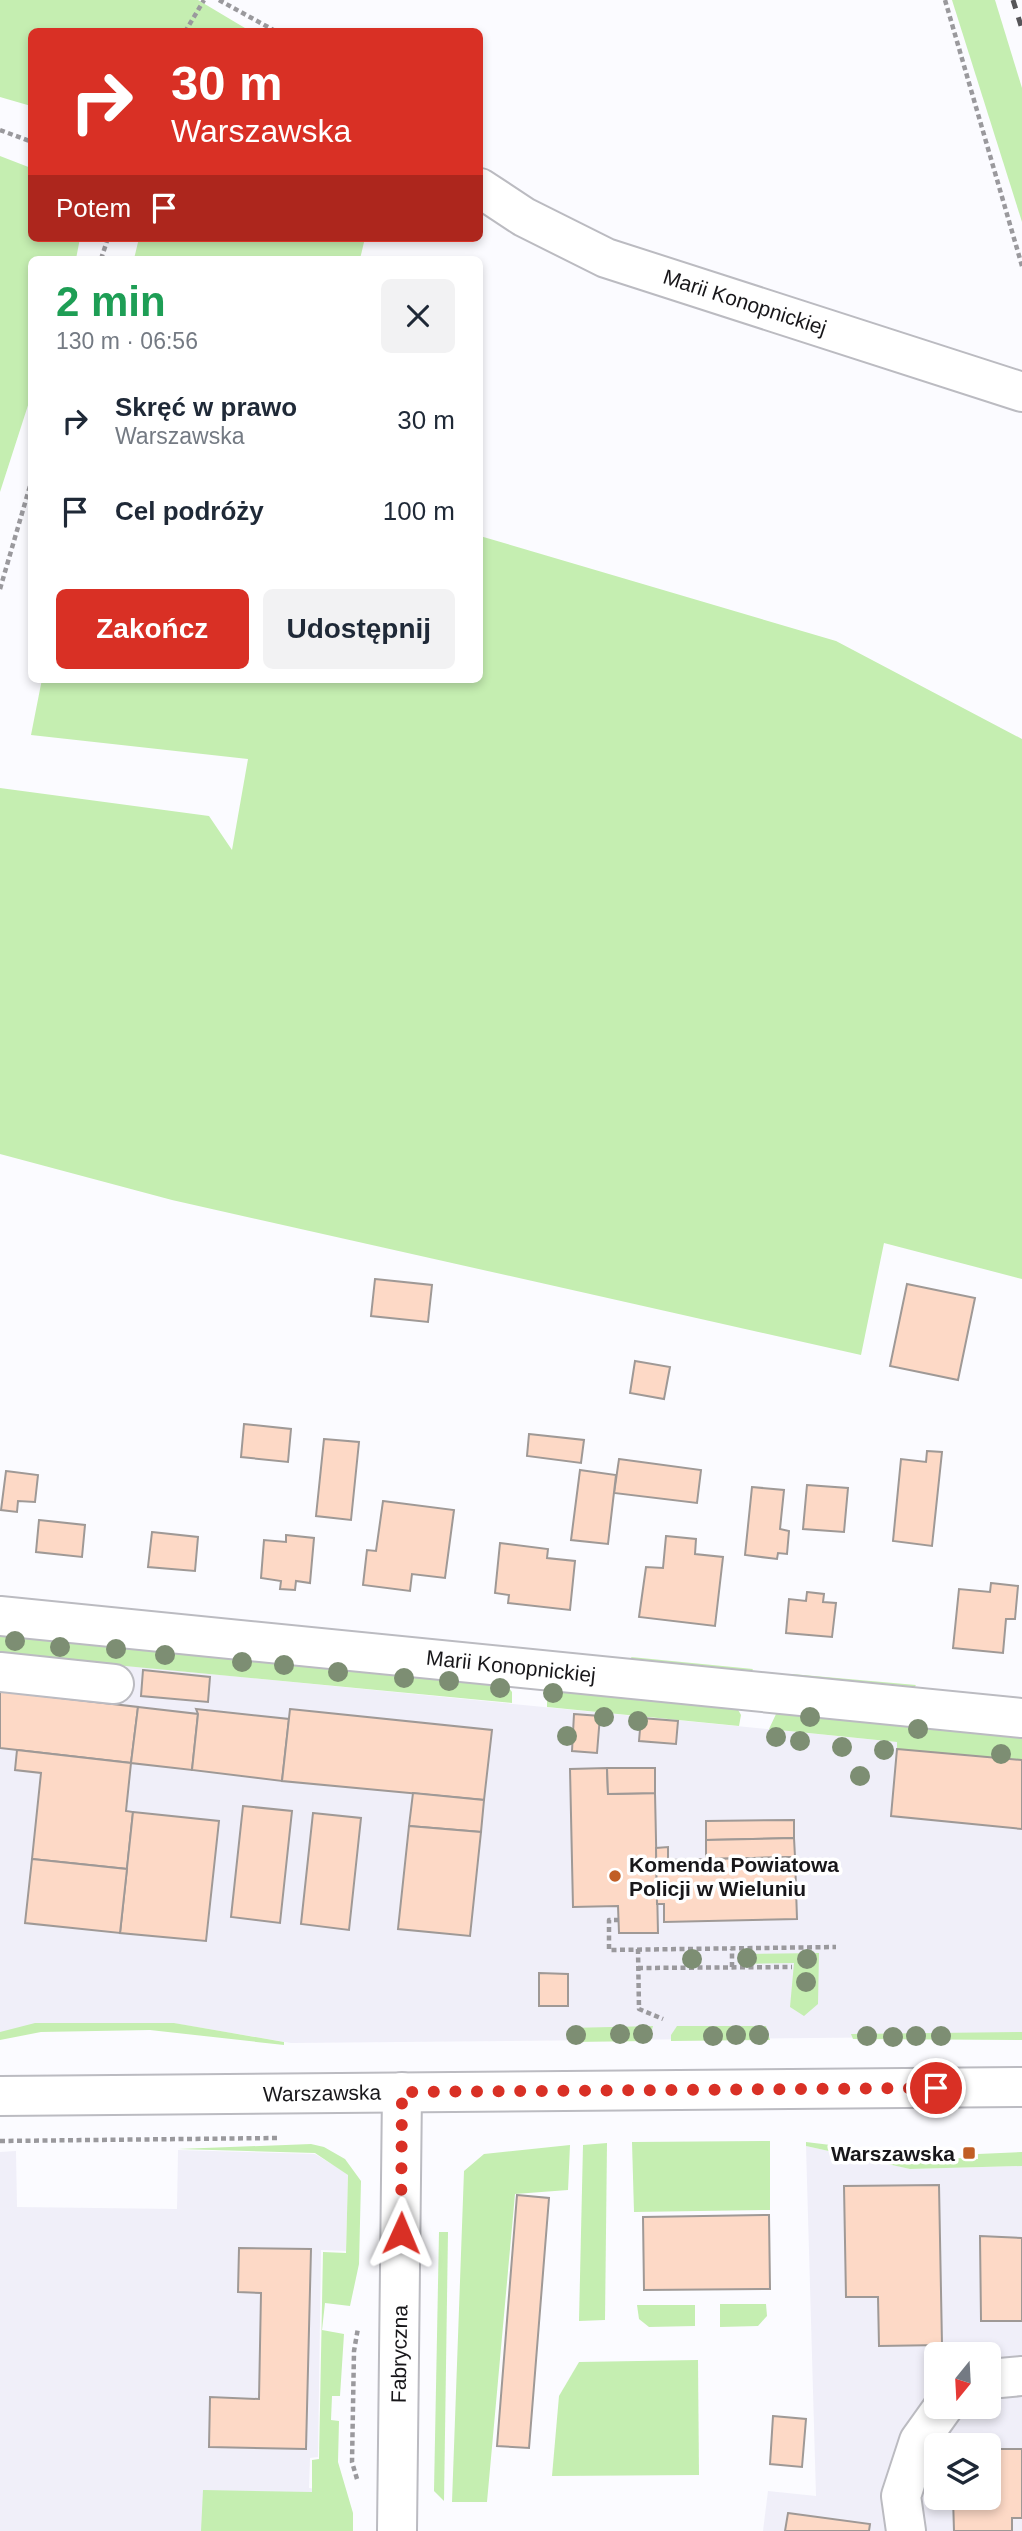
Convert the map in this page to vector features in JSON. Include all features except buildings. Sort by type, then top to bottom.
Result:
[{"type":"street","name":"Marii Konopnickiej","points":[[483,190],[524,217],[606,258],[1022,392]]},
{"type":"street","name":"Marii Konopnickiej","points":[[0,1616],[1022,1718]]},
{"type":"street","points":[[0,1672],[114,1684]]},
{"type":"street","name":"Warszawska","points":[[0,2096],[1022,2087]]},
{"type":"street","name":"Fabryczna","points":[[397,2531],[402,2092]]},
{"type":"street","points":[[1001,2377],[1022,2376]]},
{"type":"street","points":[[906,2531],[901,2496],[919,2441],[935,2419]]},
{"type":"path","points":[[187,28],[204,0]]},
{"type":"path","points":[[219,0],[270,28]]},
{"type":"path","points":[[945,0],[1022,266]]},
{"type":"path","points":[[0,130],[28,140]]},
{"type":"path","points":[[0,589],[28,493]]},
{"type":"path","points":[[619,1920],[609,1920],[609,1950],[836,1947]]},
{"type":"path","points":[[638,1949],[639,2009],[663,2019]]},
{"type":"path","points":[[732,1949],[732,1967]]},
{"type":"path","points":[[638,1968],[792,1967]]},
{"type":"path","points":[[0,2141],[277,2138]]},
{"type":"shaded area","points":[[0,1653],[897,1742],[897,1749],[1022,1760],[1022,2036],[291,2043],[173,2023],[0,2033]]},
{"type":"shaded area","points":[[806,2146],[910,2169],[1022,2166],[1022,2531],[763,2531],[768,2491],[816,2496]]},
{"type":"shaded area","points":[[178,2150],[315,2154],[348,2174],[346,2251],[321,2250],[318,2457],[310,2458],[309,2488],[338,2492],[337,2531],[0,2531],[0,2152],[16,2151],[17,2207],[177,2209]]},
{"type":"green space","points":[[0,0],[198,0],[245,28],[28,28],[28,105],[0,97]]},
{"type":"green space","points":[[952,0],[995,0],[1022,88],[1022,222]]},
{"type":"green space","points":[[0,156],[28,167],[28,242],[79,242],[77,256],[28,256],[28,405],[0,492]]},
{"type":"green space","points":[[138,242],[364,242],[361,256],[135,256]]},
{"type":"green space","points":[[483,537],[836,641],[1022,739],[1022,1279],[884,1243],[861,1355],[172,1200],[0,1154],[0,788],[209,816],[232,850],[248,759],[31,735],[41,683],[483,683]]},
{"type":"green space","points":[[0,1632],[506,1684],[512,1692],[512,1703],[0,1654]]},
{"type":"green space","points":[[631,1657],[753,1669],[748,1677],[635,1665]]},
{"type":"green space","points":[[792,1674],[916,1685],[910,1693],[794,1683]]},
{"type":"green space","points":[[554,1688],[736,1706],[741,1715],[739,1726],[547,1707],[547,1696]]},
{"type":"green space","points":[[777,1712],[1022,1733],[1022,1760],[897,1749],[897,1742],[769,1729]]},
{"type":"green space","points":[[819,1953],[818,2004],[804,2016],[790,2007],[794,1963],[741,1964],[740,1954]]},
{"type":"green space","points":[[35,2023],[174,2023],[284,2042],[284,2045],[150,2030],[41,2032],[0,2040],[0,2032]]},
{"type":"green space","points":[[653,2026],[649,2041],[572,2042],[569,2028]]},
{"type":"green space","points":[[677,2026],[766,2026],[770,2040],[671,2041],[671,2035]]},
{"type":"green space","points":[[1022,2032],[1022,2040],[853,2039],[851,2034]]},
{"type":"green space","points":[[770,2141],[770,2210],[634,2212],[632,2142]]},
{"type":"green space","points":[[806,2142],[904,2154],[957,2154],[957,2158],[978,2159],[978,2154],[1022,2152],[1022,2166],[910,2169],[806,2146]]},
{"type":"green space","points":[[607,2143],[605,2320],[579,2321],[583,2145]]},
{"type":"green space","points":[[311,2144],[324,2147],[345,2159],[361,2181],[359,2264],[350,2306],[325,2303],[322,2330],[344,2334],[340,2396],[332,2396],[331,2420],[339,2421],[338,2462],[353,2513],[353,2531],[201,2531],[203,2490],[312,2492],[312,2460],[319,2459],[323,2252],[346,2253],[348,2175],[315,2153],[178,2149]]},
{"type":"green space","points":[[570,2145],[568,2190],[515,2194],[487,2502],[452,2502],[464,2171],[484,2154]]},
{"type":"green space","points":[[439,2232],[448,2232],[444,2501],[434,2491]]},
{"type":"green space","points":[[720,2304],[766,2304],[767,2316],[758,2326],[720,2327]]},
{"type":"green space","points":[[637,2305],[695,2305],[695,2326],[649,2327],[639,2319]]},
{"type":"green space","points":[[698,2360],[699,2475],[552,2476],[559,2396],[579,2362]]},
{"type":"railway","points":[[1013,0],[1022,29]]},
{"type":"place","name":"Komenda Powiatowa Policji w Wieluniu","points":[[615,1876]]},
{"type":"place","name":"Warszawska","points":[[969,2153]]},
{"type":"route","points":[[401,2233],[402,2092],[936,2088]]}]
